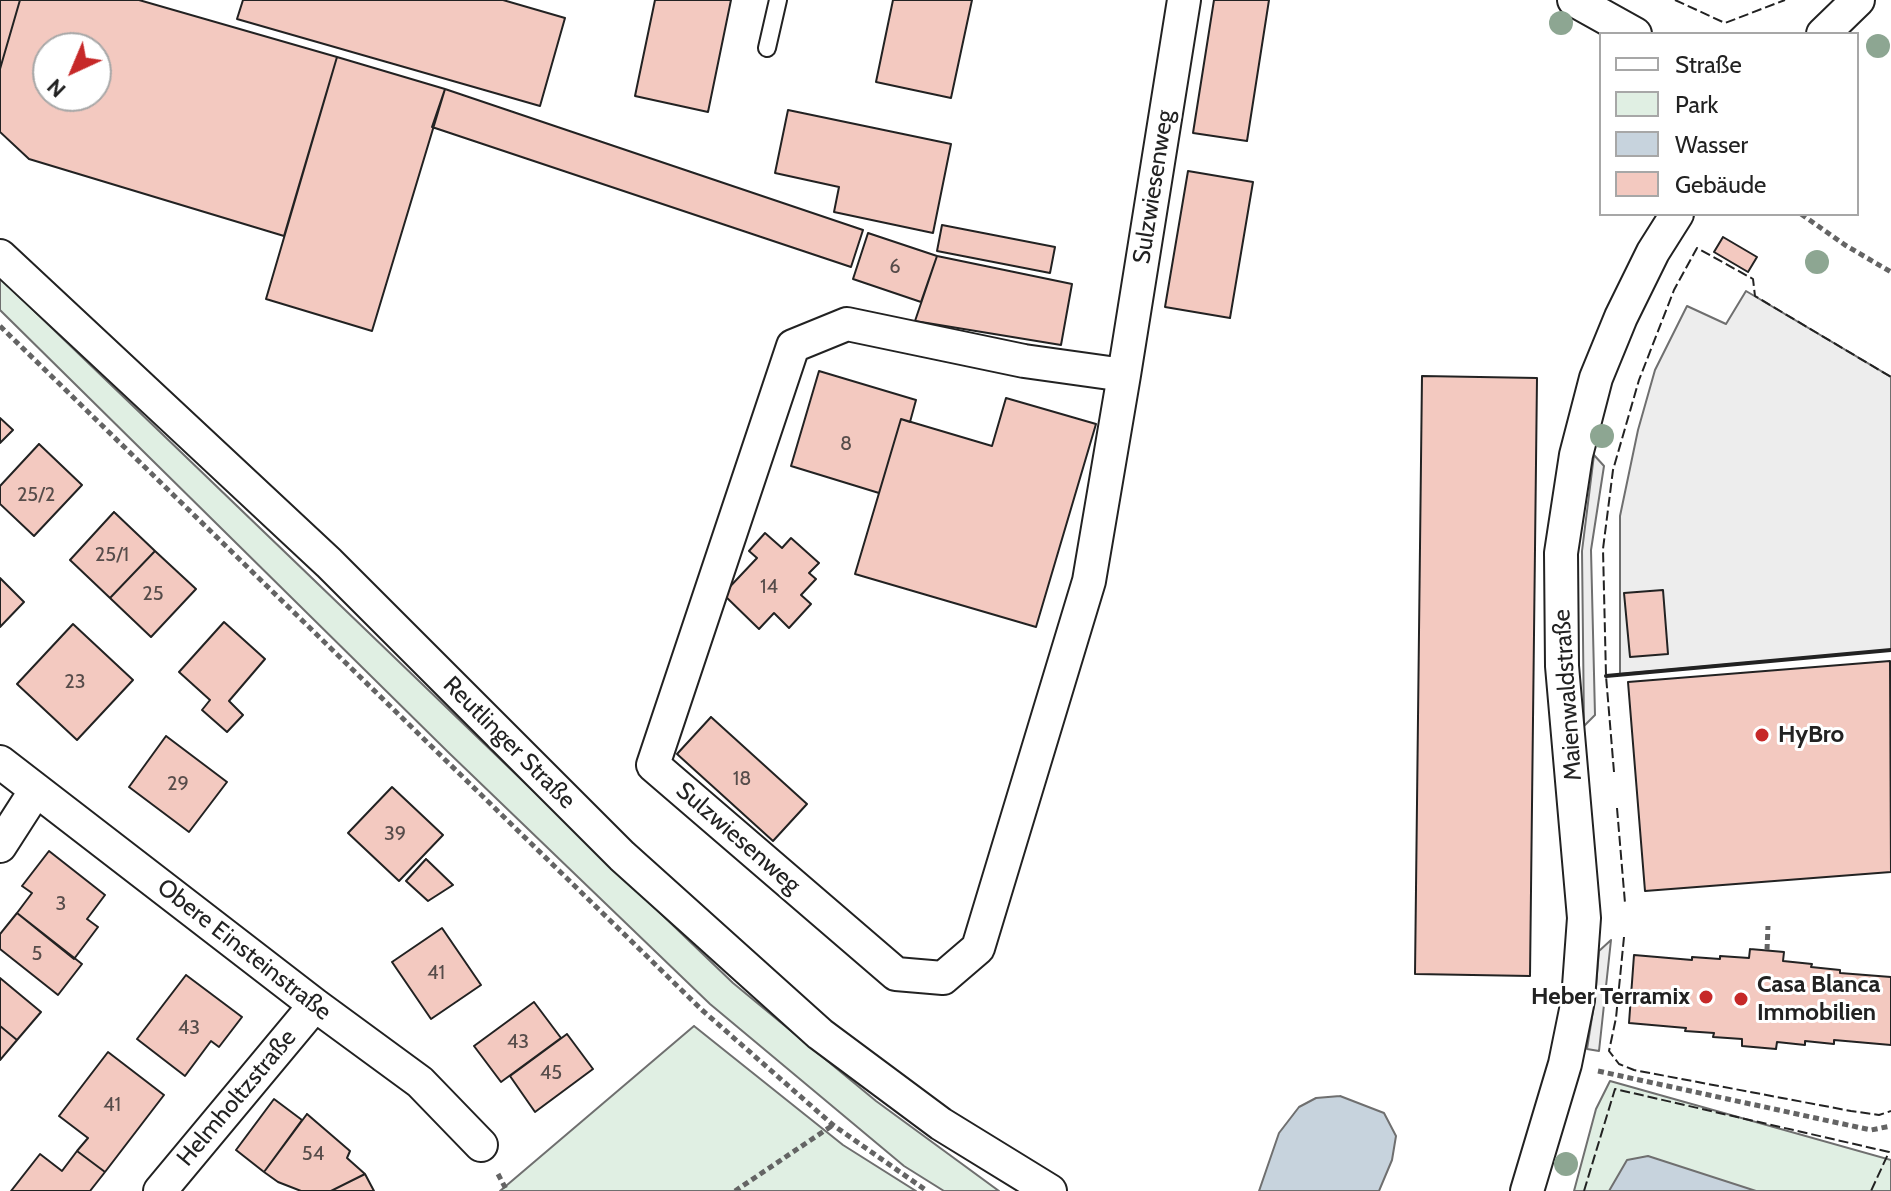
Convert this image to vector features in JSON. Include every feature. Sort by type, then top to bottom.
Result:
[{"type":"street","name":"Sulzwiesenweg","points":[[1124,375],[1024,361],[847,324],[793,346],[653,765],[896,974],[943,978],[978,948],[1089,581],[1124,375],[1184,0]]},
{"type":"street","points":[[1574,0],[1631,32]]},
{"type":"street","points":[[1825,32],[1858,0]]},
{"type":"street","name":"Maienwaldstraße","points":[[1527,1191],[1565,1064],[1578,1000],[1584,918],[1562,666],[1561,553],[1576,455],[1596,378],[1621,317],[1653,252],[1676,216]]},
{"type":"street","name":"Reutlinger Straße","points":[[0,256],[329,563],[622,856],[820,1034],[941,1124],[1050,1191]]},
{"type":"street","name":"Obere Einsteinstraße","points":[[0,762],[420,1082],[481,1145]]},
{"type":"street","points":[[0,846],[36,790]]},
{"type":"street","name":"Helmholtzstraße","points":[[160,1191],[315,1005]]},
{"type":"lane","points":[[767,48],[778,0]]},
{"type":"path","points":[[1804,216],[1891,272]]},
{"type":"path","points":[[0,326],[702,1010],[833,1125],[927,1191]]},
{"type":"path","points":[[1767,950],[1768,926]]},
{"type":"path","points":[[1599,1071],[1871,1130],[1891,1126]]},
{"type":"path","points":[[735,1191],[833,1125]]},
{"type":"green space","points":[[0,278],[733,983],[876,1101],[999,1191],[944,1191],[904,1166],[710,1004],[448,752],[0,310]]},
{"type":"green space","points":[[694,1026],[843,1145],[916,1191],[500,1191]]},
{"type":"green space","points":[[1610,1081],[1891,1160],[1891,1191],[1574,1191],[1596,1109]]},
{"type":"shaded area","points":[[1746,291],[1891,377],[1891,650],[1620,674],[1620,516],[1638,430],[1655,370],[1687,306],[1726,324]]},
{"type":"shaded area","points":[[1594,455],[1604,466],[1591,550],[1595,715],[1584,726],[1582,551]]},
{"type":"shaded area","points":[[1611,940],[1599,1051],[1587,1049],[1599,951]]},
{"type":"water","points":[[1340,1096],[1384,1113],[1396,1136],[1392,1160],[1379,1191],[1259,1191],[1279,1133],[1299,1107],[1316,1098]]},
{"type":"water","points":[[1648,1156],[1756,1191],[1609,1191],[1627,1160]]},
{"type":"building","points":[[0,0],[20,0],[0,69]]},
{"type":"building","points":[[20,0],[139,0],[337,57],[284,236],[29,159],[0,132],[0,69]]},
{"type":"building","points":[[243,0],[503,0],[565,18],[540,106],[237,19]]},
{"type":"building","points":[[655,0],[731,0],[708,112],[635,96]]},
{"type":"building","points":[[893,0],[972,0],[951,98],[876,82]]},
{"type":"building","points":[[1214,0],[1269,0],[1247,141],[1193,133]]},
{"type":"building","points":[[337,57],[445,89],[372,331],[266,299]]},
{"type":"building","points":[[445,89],[863,230],[851,267],[432,127]]},
{"type":"building","points":[[788,110],[951,144],[933,233],[834,212],[839,187],[775,173]]},
{"type":"building","points":[[1188,171],[1253,182],[1230,318],[1165,307]]},
{"type":"building","points":[[942,225],[1055,247],[1050,273],[937,251]]},
{"type":"building","points":[[868,233],[937,256],[921,302],[853,279]]},
{"type":"building","points":[[1723,237],[1757,257],[1748,272],[1714,252]]},
{"type":"building","points":[[937,256],[1072,284],[1061,345],[915,321]]},
{"type":"building","points":[[819,371],[916,400],[910,422],[901,419],[879,493],[791,466]]},
{"type":"building","points":[[1422,376],[1537,378],[1530,976],[1415,974]]},
{"type":"building","points":[[1006,398],[1096,424],[1036,627],[855,574],[901,419],[992,446]]},
{"type":"building","points":[[0,418],[13,430],[0,443]]},
{"type":"building","points":[[39,444],[82,485],[34,536],[0,504],[0,486]]},
{"type":"building","points":[[114,512],[155,551],[110,598],[70,560]]},
{"type":"building","points":[[765,533],[782,548],[791,538],[819,563],[809,573],[816,579],[801,595],[811,604],[789,628],[774,613],[759,629],[723,594],[757,558],[749,551]]},
{"type":"building","points":[[155,551],[196,589],[151,637],[110,598]]},
{"type":"building","points":[[0,578],[24,602],[0,627]]},
{"type":"building","points":[[1663,590],[1668,654],[1630,657],[1624,593]]},
{"type":"building","points":[[224,622],[265,659],[229,701],[243,715],[227,732],[202,710],[210,700],[179,672]]},
{"type":"building","points":[[73,624],[133,680],[77,740],[17,684]]},
{"type":"building","name":"HyBro","points":[[1890,661],[1891,872],[1645,891],[1628,682]]},
{"type":"building","points":[[711,717],[807,804],[773,841],[677,754]]},
{"type":"building","points":[[166,736],[227,782],[189,832],[129,787]]},
{"type":"building","points":[[392,787],[443,835],[399,881],[348,833]]},
{"type":"building","points":[[49,851],[105,895],[87,919],[98,927],[74,959],[17,913],[32,893],[22,886]]},
{"type":"building","points":[[426,859],[453,885],[428,901],[406,881]]},
{"type":"building","points":[[17,913],[82,964],[58,995],[0,949],[0,934]]},
{"type":"building","points":[[442,928],[481,985],[431,1019],[392,962]]},
{"type":"building","points":[[1750,949],[1784,952],[1783,961],[1812,964],[1811,967],[1840,970],[1840,973],[1891,977],[1891,1045],[1805,1041],[1805,1045],[1777,1042],[1776,1049],[1742,1046],[1742,1039],[1713,1037],[1714,1033],[1685,1031],[1686,1028],[1629,1023],[1634,955],[1692,960],[1692,957],[1720,959],[1720,956],[1749,958]]},
{"type":"building","points":[[186,975],[242,1017],[219,1047],[211,1041],[185,1076],[137,1039]]},
{"type":"building","points":[[0,978],[41,1012],[17,1040],[0,1026]]},
{"type":"building","points":[[534,1002],[561,1038],[501,1082],[474,1046]]},
{"type":"building","points":[[0,1026],[17,1040],[0,1060]]},
{"type":"building","points":[[567,1034],[593,1069],[535,1112],[510,1076]]},
{"type":"building","points":[[108,1052],[164,1095],[105,1172],[77,1151],[88,1138],[59,1116]]},
{"type":"building","points":[[274,1099],[302,1120],[264,1172],[236,1150]]},
{"type":"building","points":[[307,1114],[350,1151],[347,1158],[365,1174],[331,1191],[301,1191],[278,1182],[264,1172]]},
{"type":"building","points":[[77,1151],[105,1172],[90,1191],[11,1191],[40,1154],[62,1171]]},
{"type":"building","points":[[365,1174],[374,1191],[331,1191]]},
{"type":"fence","points":[[1675,0],[1725,23],[1785,0]]},
{"type":"fence","points":[[1614,772],[1606,676],[1603,549],[1613,470],[1639,380],[1674,290],[1697,248],[1753,279],[1755,296],[1891,377]]},
{"type":"fence","points":[[1617,808],[1625,903]]},
{"type":"fence","points":[[1624,937],[1616,1018],[1609,1051],[1619,1064],[1634,1070],[1851,1111],[1879,1115],[1891,1111]]},
{"type":"fence","points":[[1584,1191],[1615,1089],[1889,1152],[1871,1191]]},
{"type":"wall","points":[[1606,676],[1891,650]]},
{"type":"place","name":"HyBro","points":[[1762,735]]},
{"type":"place","name":"Heber Terramix","points":[[1706,997]]},
{"type":"place","name":"Casa Blanca Immobilien","points":[[1741,999]]}]
